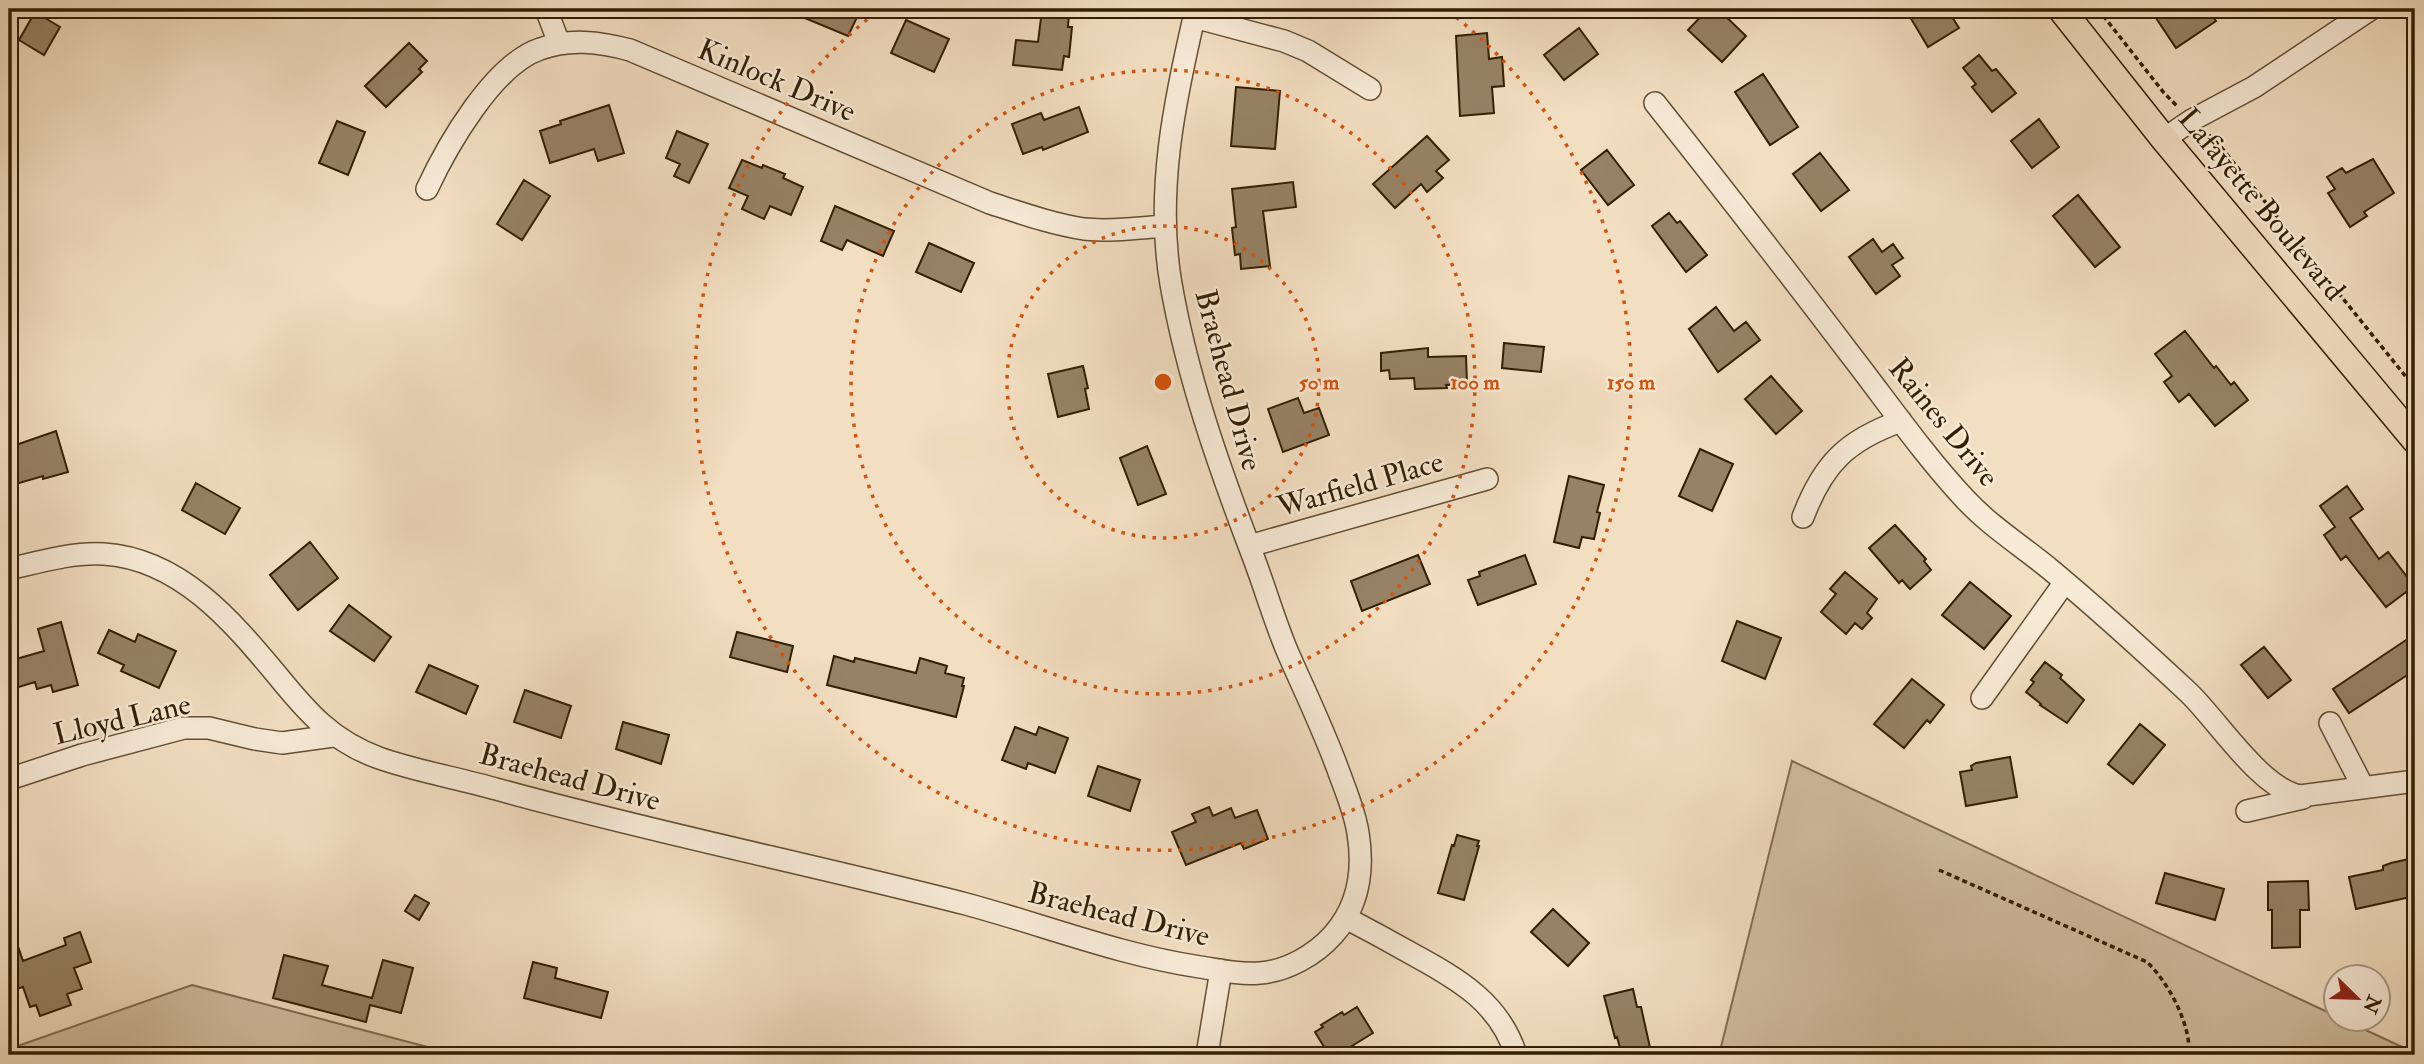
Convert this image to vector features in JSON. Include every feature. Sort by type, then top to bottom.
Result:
[{"type":"main road","name":"Lafayette Boulevard","points":[[2061,9],[2164,139],[2415,440]]},
{"type":"street","points":[[546,9],[559,43]]},
{"type":"street","points":[[2164,139],[2192,120],[2254,87],[2371,9]]},
{"type":"street","points":[[1195,13],[1284,40],[1308,51],[1370,89]]},
{"type":"street","name":"Braehead Drive","points":[[9,569],[98,553],[138,560],[165,571],[191,586],[244,635],[304,708],[333,736],[379,758],[547,803],[969,905],[1137,954],[1221,970],[1261,973],[1299,962],[1321,947],[1346,918],[1357,895],[1361,871],[1359,839],[1354,814],[1323,725],[1286,647],[1223,476],[1179,323],[1170,276],[1165,226],[1168,161],[1195,13]]},
{"type":"street","name":"Kinlock Drive","points":[[427,189],[444,152],[492,86],[522,58],[538,49],[559,43],[584,41],[630,50],[990,203],[1037,218],[1085,229],[1117,230],[1165,226]]},
{"type":"street","name":"Raines Drive","points":[[1655,103],[1933,464],[1968,503],[2130,637],[2201,705],[2265,778],[2290,795],[2313,796]]},
{"type":"street","points":[[1803,517],[1814,489],[1836,459],[1857,442],[1881,428],[1901,421]]},
{"type":"street","name":"Warfield Place","points":[[1249,546],[1488,480]]},
{"type":"street","points":[[1982,698],[2065,582]]},
{"type":"street","points":[[2330,723],[2363,787]]},
{"type":"street","name":"Lloyd Lane","points":[[9,779],[82,755],[184,728],[209,728],[282,743],[333,736]]},
{"type":"street","points":[[2247,811],[2363,787],[2415,781]]},
{"type":"street","points":[[1346,918],[1457,978],[1478,994],[1498,1017],[1516,1055]]},
{"type":"street","points":[[1208,1055],[1221,970]]},
{"type":"path","points":[[2098,9],[2164,93]]},
{"type":"path","points":[[2221,147],[2415,388]]},
{"type":"path","points":[[1939,870],[2147,962],[2159,973],[2186,1023],[2190,1042],[2189,1055]]},
{"type":"shaded area","points":[[1792,761],[2322,1009],[2322,1032],[2370,1032],[2415,1053],[2415,1055],[1719,1055]]},
{"type":"shaded area","points":[[192,985],[458,1055],[9,1055],[9,1049]]},
{"type":"building","points":[[783,9],[861,9],[848,36]]},
{"type":"building","points":[[1708,9],[1718,9],[1746,36],[1722,62],[1688,30]]},
{"type":"building","points":[[1925,9],[1947,9],[1959,28],[1928,47],[1910,17]]},
{"type":"building","points":[[2150,9],[2207,9],[2216,21],[2176,48]]},
{"type":"building","points":[[1042,10],[1069,14],[1068,27],[1072,27],[1069,57],[1064,56],[1062,70],[1013,65],[1016,40],[1038,42]]},
{"type":"building","points":[[35,12],[60,27],[44,55],[19,40]]},
{"type":"building","points":[[906,20],[949,39],[934,72],[891,53]]},
{"type":"building","points":[[1579,28],[1598,54],[1564,80],[1544,55]]},
{"type":"building","points":[[1487,33],[1489,59],[1502,57],[1504,86],[1492,87],[1494,113],[1460,116],[1456,36]]},
{"type":"building","points":[[409,43],[427,61],[419,69],[422,72],[386,107],[365,86]]},
{"type":"building","points":[[1979,55],[1992,71],[1996,69],[2016,93],[1992,112],[1972,87],[1976,84],[1963,68]]},
{"type":"building","points":[[1763,74],[1798,127],[1770,145],[1735,92]]},
{"type":"building","points":[[1236,87],[1280,91],[1275,149],[1231,146]]},
{"type":"building","points":[[609,105],[624,153],[598,161],[594,149],[550,163],[540,131],[561,124],[560,121]]},
{"type":"building","points":[[1079,107],[1088,132],[1043,150],[1042,147],[1023,154],[1012,124],[1041,113],[1044,120]]},
{"type":"building","points":[[2039,119],[2059,147],[2032,168],[2011,141]]},
{"type":"building","points":[[337,121],[365,132],[348,175],[319,163]]},
{"type":"building","points":[[677,131],[708,144],[689,183],[674,176],[680,164],[666,158]]},
{"type":"building","points":[[1427,136],[1449,160],[1436,171],[1443,178],[1427,192],[1421,184],[1395,208],[1373,184]]},
{"type":"building","points":[[1607,150],[1634,185],[1608,205],[1581,170]]},
{"type":"building","points":[[1820,153],[1849,190],[1821,211],[1793,174]]},
{"type":"building","points":[[2373,159],[2394,193],[2364,212],[2367,216],[2350,227],[2328,193],[2335,189],[2327,177],[2342,168],[2346,173]]},
{"type":"building","points":[[742,160],[785,174],[783,178],[803,187],[791,215],[770,206],[764,219],[742,209],[748,196],[729,188]]},
{"type":"building","points":[[524,180],[550,196],[522,240],[497,224]]},
{"type":"building","points":[[1293,182],[1296,207],[1263,211],[1270,266],[1241,269],[1240,254],[1235,255],[1232,228],[1236,227],[1232,189]]},
{"type":"building","points":[[2078,195],[2120,247],[2095,267],[2053,216]]},
{"type":"building","points":[[835,206],[894,231],[883,256],[847,240],[842,250],[821,241]]},
{"type":"building","points":[[1669,213],[1677,223],[1680,221],[1707,255],[1686,272],[1652,226]]},
{"type":"building","points":[[1873,239],[1882,252],[1893,244],[1903,258],[1892,265],[1900,276],[1876,294],[1849,257]]},
{"type":"building","points":[[929,243],[974,263],[961,292],[916,272]]},
{"type":"building","points":[[1716,307],[1734,331],[1746,322],[1760,340],[1718,372],[1689,329]]},
{"type":"building","points":[[2185,331],[2214,368],[2216,366],[2231,385],[2234,382],[2248,400],[2215,426],[2189,394],[2179,402],[2164,382],[2172,376],[2155,354]]},
{"type":"building","points":[[1504,343],[1544,347],[1541,372],[1502,368]]},
{"type":"building","points":[[1428,348],[1428,357],[1466,356],[1467,384],[1415,389],[1414,378],[1390,379],[1389,370],[1381,371],[1381,353]]},
{"type":"building","points":[[1083,366],[1089,409],[1058,417],[1048,374]]},
{"type":"building","points":[[1771,376],[1802,411],[1776,434],[1745,399]]},
{"type":"building","points":[[1298,398],[1304,413],[1319,408],[1329,435],[1283,452],[1268,409]]},
{"type":"building","points":[[56,431],[68,472],[9,486],[9,452],[14,451],[13,446]]},
{"type":"building","points":[[1147,446],[1166,494],[1138,505],[1120,458]]},
{"type":"building","points":[[1700,449],[1733,464],[1712,511],[1679,496]]},
{"type":"building","points":[[1569,476],[1604,485],[1594,539],[1582,537],[1579,548],[1554,542]]},
{"type":"building","points":[[196,483],[240,508],[225,534],[182,510]]},
{"type":"building","points":[[2347,486],[2363,509],[2350,518],[2379,559],[2388,552],[2414,586],[2386,607],[2346,556],[2341,560],[2324,535],[2335,527],[2320,506]]},
{"type":"building","points":[[1895,525],[1926,559],[1924,561],[1931,570],[1910,589],[1902,580],[1899,583],[1869,548]]},
{"type":"building","points":[[310,542],[338,578],[298,610],[270,575]]},
{"type":"building","points":[[1418,555],[1430,584],[1362,611],[1351,581]]},
{"type":"building","points":[[1525,555],[1536,584],[1478,605],[1468,580],[1480,576],[1479,572]]},
{"type":"building","points":[[1845,572],[1877,599],[1867,613],[1872,618],[1862,629],[1855,623],[1846,634],[1821,612],[1836,594],[1830,589]]},
{"type":"building","points":[[1970,582],[2011,616],[1984,649],[1942,615]]},
{"type":"building","points":[[349,605],[391,637],[374,661],[330,631]]},
{"type":"building","points":[[1737,621],[1781,638],[1765,679],[1722,661]]},
{"type":"building","points":[[61,622],[78,685],[53,692],[51,685],[37,689],[35,682],[9,690],[9,661],[44,651],[38,629]]},
{"type":"building","points":[[109,630],[135,642],[138,634],[176,651],[159,688],[121,671],[124,665],[98,653]]},
{"type":"building","points":[[737,632],[793,646],[787,672],[730,657]]},
{"type":"building","points":[[2415,634],[2415,670],[2349,713],[2333,689]]},
{"type":"building","points":[[2264,647],[2291,680],[2268,698],[2241,665]]},
{"type":"building","points":[[834,656],[854,662],[855,658],[916,673],[920,658],[947,666],[945,673],[964,678],[956,717],[827,685]]},
{"type":"building","points":[[2045,662],[2062,675],[2060,678],[2084,700],[2067,723],[2026,692],[2034,682],[2031,680]]},
{"type":"building","points":[[429,665],[478,686],[466,714],[416,692]]},
{"type":"building","points":[[1912,679],[1944,705],[1930,723],[1927,720],[1904,748],[1874,724]]},
{"type":"building","points":[[525,690],[571,706],[561,738],[514,722]]},
{"type":"building","points":[[623,722],[669,735],[661,764],[616,749]]},
{"type":"building","points":[[2140,724],[2165,745],[2133,784],[2108,764]]},
{"type":"building","points":[[1015,727],[1036,735],[1039,727],[1068,738],[1055,773],[1028,763],[1026,769],[1002,760]]},
{"type":"building","points":[[2010,757],[2017,797],[1966,806],[1960,772],[1972,770],[1971,766],[1976,763]]},
{"type":"building","points":[[1098,766],[1140,780],[1130,811],[1088,796]]},
{"type":"building","points":[[1209,807],[1213,816],[1231,808],[1235,818],[1257,810],[1268,839],[1244,849],[1241,843],[1186,865],[1172,832],[1196,822],[1192,814]]},
{"type":"building","points":[[1457,835],[1479,841],[1464,900],[1438,893]]},
{"type":"building","points":[[2409,859],[2415,896],[2356,909],[2349,877],[2383,870],[2383,866]]},
{"type":"building","points":[[2165,873],[2224,889],[2215,920],[2156,903]]},
{"type":"building","points":[[2308,881],[2309,910],[2300,910],[2300,947],[2272,948],[2272,910],[2268,910],[2268,882]]},
{"type":"building","points":[[415,895],[429,903],[419,920],[405,911]]},
{"type":"building","points":[[1553,909],[1589,943],[1568,966],[1531,932]]},
{"type":"building","points":[[9,926],[23,961],[66,945],[64,938],[80,932],[91,962],[74,968],[82,989],[67,994],[71,1005],[40,1016],[36,1005],[30,1007],[23,987],[9,991]]},
{"type":"building","points":[[284,955],[328,966],[322,985],[372,998],[383,960],[413,968],[401,1013],[370,1005],[366,1022],[273,998]]},
{"type":"building","points":[[533,962],[557,968],[555,978],[608,992],[601,1018],[524,998]]},
{"type":"building","points":[[1633,989],[1637,1007],[1641,1007],[1651,1052],[1622,1055],[1604,996]]},
{"type":"building","points":[[1357,1007],[1373,1033],[1337,1055],[1329,1055],[1315,1032],[1342,1012],[1344,1015]]}]
